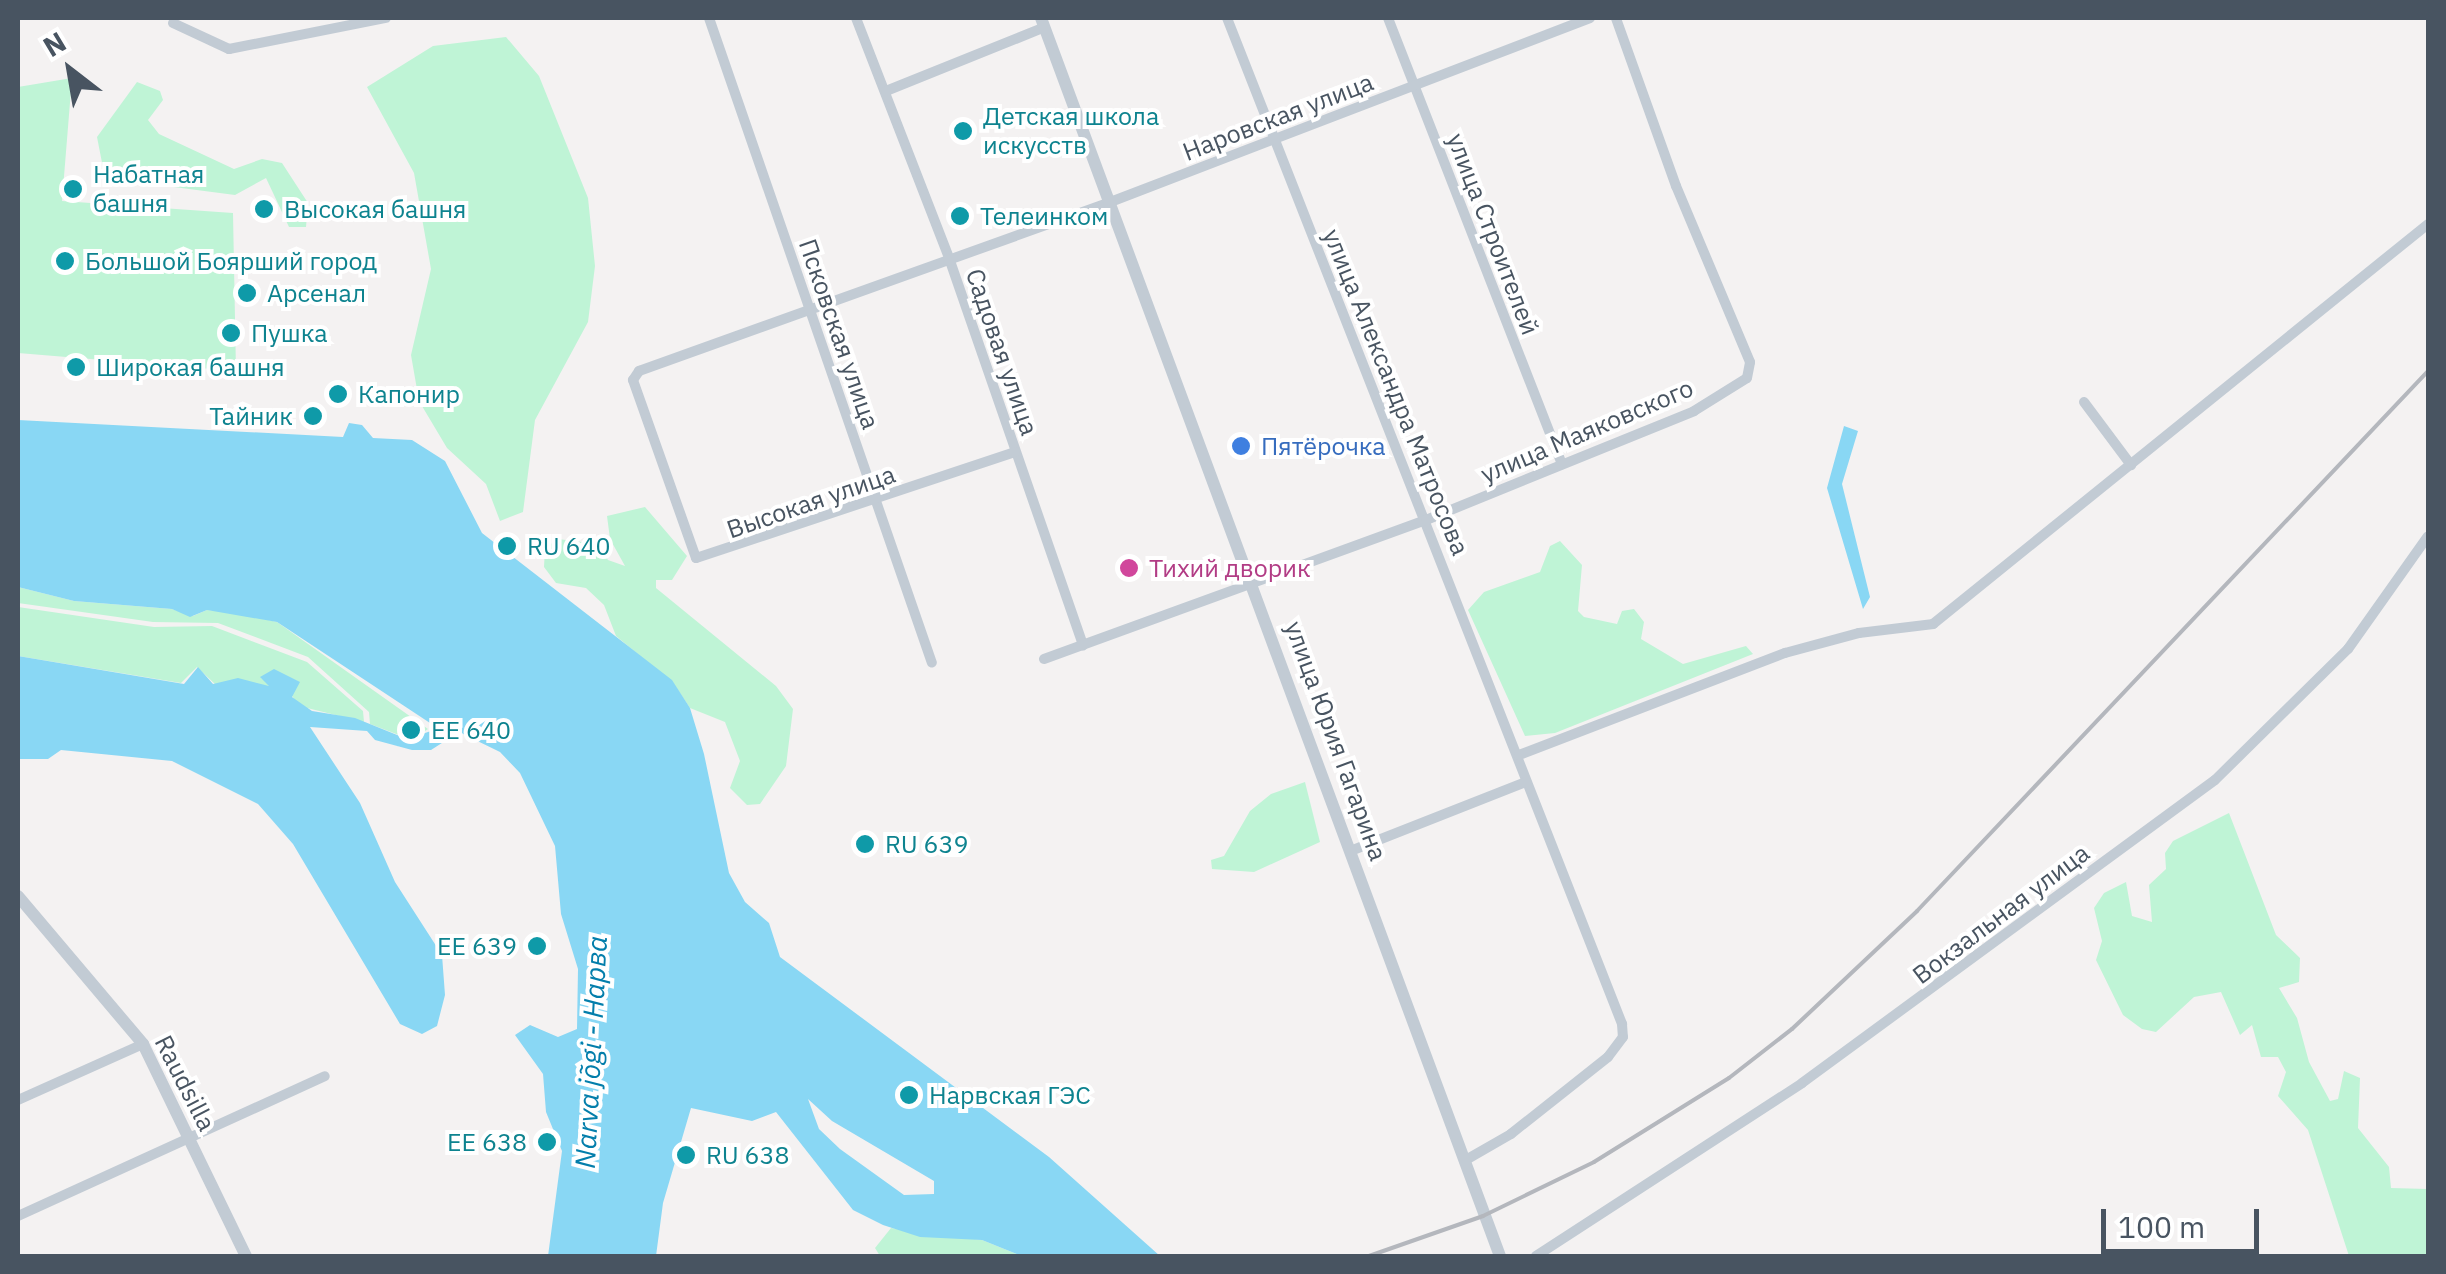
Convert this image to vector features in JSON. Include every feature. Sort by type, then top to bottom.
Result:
[{"type":"street","points":[[173,23],[229,49],[386,18]]},
{"type":"street","name":"Псковская улица","points":[[708,18],[932,663]]},
{"type":"street","name":"Садовая улица","points":[[856,18],[949,258],[1083,645]]},
{"type":"street","name":"улица Александра Матросова","points":[[1227,18],[1519,754],[1526,782],[1613,990],[1624,1037],[1543,1110],[1464,1161]]},
{"type":"street","name":"улица Строителей","points":[[1388,18],[1562,464]]},
{"type":"street","name":"Наровская улица","points":[[639,372],[1277,140],[1590,18]]},
{"type":"street","name":"улица Маяковского","points":[[1044,659],[1426,520],[1694,411],[1747,378],[1750,362],[1676,186],[1616,18]]},
{"type":"street","points":[[886,91],[1044,22]]},
{"type":"street","name":"улица Юрия Гагарина","points":[[1044,22],[1500,1256]]},
{"type":"street","points":[[1519,754],[1785,653],[1860,633],[1933,624],[2428,224]]},
{"type":"street","name":"Высокая улица","points":[[639,372],[632,390],[696,558],[1015,452]]},
{"type":"street","points":[[2084,402],[2131,465]]},
{"type":"street","name":"Вокзальная улица","points":[[1536,1256],[1802,1083],[2215,780],[2348,649],[2428,536]]},
{"type":"street","points":[[1353,850],[1526,782]]},
{"type":"street","name":"Raudsilla","points":[[18,896],[40,914],[58,947],[142,1044],[246,1256]]},
{"type":"street","points":[[18,1100],[142,1044]]},
{"type":"street","points":[[18,1216],[187,1135],[325,1076]]},
{"type":"green space","points":[[506,37],[539,76],[588,198],[595,266],[588,322],[535,420],[523,512],[500,521],[486,484],[447,448],[419,401],[411,355],[431,269],[414,173],[367,87],[433,46]]},
{"type":"green space","points":[[72,78],[62,201],[233,213],[236,371],[18,353],[18,87]]},
{"type":"green space","points":[[137,82],[160,91],[163,100],[148,120],[159,134],[234,169],[262,159],[282,163],[308,203],[306,227],[289,227],[266,178],[235,195],[105,178],[97,137]]},
{"type":"green space","points":[[645,507],[687,556],[672,580],[656,580],[656,588],[776,686],[793,709],[786,766],[760,804],[747,805],[730,788],[740,761],[725,722],[690,708],[674,684],[616,636],[604,605],[586,588],[556,583],[544,567],[545,548],[558,539],[597,544],[608,560],[625,566],[610,539],[607,516]]},
{"type":"green space","points":[[1560,541],[1582,565],[1578,611],[1584,617],[1617,624],[1622,611],[1634,609],[1644,622],[1641,639],[1683,664],[1746,646],[1753,654],[1555,733],[1525,736],[1468,610],[1484,592],[1540,572],[1550,546]]},
{"type":"green space","points":[[18,587],[74,601],[172,609],[193,616],[207,610],[233,612],[277,622],[428,729],[412,740],[370,724],[369,712],[308,657],[218,623],[153,622],[18,603]]},
{"type":"green space","points":[[18,607],[154,627],[212,626],[307,662],[363,711],[364,722],[299,706],[290,693],[297,681],[280,673],[261,678],[272,686],[216,685],[197,667],[181,683],[18,656]]},
{"type":"green space","points":[[1305,782],[1320,842],[1254,872],[1212,869],[1211,860],[1224,856],[1250,811],[1271,794]]},
{"type":"green space","points":[[2229,813],[2276,935],[2300,958],[2299,982],[2279,988],[2297,1018],[2309,1062],[2330,1101],[2338,1099],[2344,1071],[2360,1078],[2358,1128],[2389,1167],[2391,1188],[2428,1189],[2428,1256],[2349,1256],[2308,1130],[2278,1096],[2286,1072],[2278,1057],[2261,1057],[2252,1025],[2240,1035],[2221,992],[2194,997],[2156,1032],[2142,1029],[2123,1015],[2096,960],[2102,941],[2094,908],[2104,893],[2126,882],[2132,916],[2152,922],[2149,885],[2166,869],[2165,853],[2173,841]]},
{"type":"green space","points":[[891,1228],[982,1240],[1022,1256],[880,1256],[875,1248]]},
{"type":"water","name":"Narva jõgi - Нарва","points":[[18,420],[343,437],[349,423],[362,425],[373,438],[412,440],[445,461],[482,533],[672,680],[690,708],[704,754],[729,873],[745,902],[769,923],[780,957],[1049,1157],[1160,1256],[1022,1256],[982,1240],[920,1237],[853,1210],[776,1112],[752,1121],[691,1108],[663,1203],[656,1256],[548,1256],[562,1151],[546,1112],[543,1074],[515,1035],[530,1025],[558,1037],[577,1029],[578,969],[561,914],[555,846],[520,773],[500,752],[459,732],[431,750],[412,750],[375,740],[367,731],[310,727],[360,803],[395,882],[442,955],[445,995],[437,1026],[422,1034],[400,1024],[293,844],[258,804],[172,761],[61,750],[48,759],[18,759],[18,656],[184,684],[198,667],[213,684],[238,678],[269,686],[260,677],[274,669],[300,682],[292,697],[312,711],[355,718],[407,739],[431,731],[430,723],[277,622],[207,610],[190,617],[172,609],[74,601],[18,587]],"holes":[[[808,1099],[832,1121],[934,1181],[934,1194],[904,1195],[840,1149],[819,1129]]]},
{"type":"water","points":[[1844,426],[1858,431],[1842,484],[1870,597],[1863,609],[1827,488]]},
{"type":"railway","points":[[1369,1256],[1483,1216],[1594,1162],[1729,1078],[1792,1029],[1917,911],[2428,371]]},
{"type":"place","name":"Детская школа искусств","points":[[963,131]]},
{"type":"place","name":"Набатная башня","points":[[73,189]]},
{"type":"place","name":"Высокая башня","points":[[264,209]]},
{"type":"place","name":"Телеинком","points":[[960,216]]},
{"type":"place","name":"Большой Боярший город","points":[[65,261]]},
{"type":"place","name":"Арсенал","points":[[247,293]]},
{"type":"place","name":"Пушка","points":[[231,333]]},
{"type":"place","name":"Широкая башня","points":[[76,367]]},
{"type":"place","name":"Капонир","points":[[338,394]]},
{"type":"place","name":"Тайник","points":[[313,416]]},
{"type":"place","name":"Пятёрочка","points":[[1241,446]]},
{"type":"place","name":"RU 640","points":[[507,546]]},
{"type":"place","name":"Тихий дворик","points":[[1129,568]]},
{"type":"place","name":"EE 640","points":[[411,730]]},
{"type":"place","name":"RU 639","points":[[865,844]]},
{"type":"place","name":"EE 639","points":[[537,946]]},
{"type":"place","name":"Нарвская ГЭС","points":[[909,1095]]},
{"type":"place","name":"EE 638","points":[[547,1142]]},
{"type":"place","name":"RU 638","points":[[686,1155]]}]
